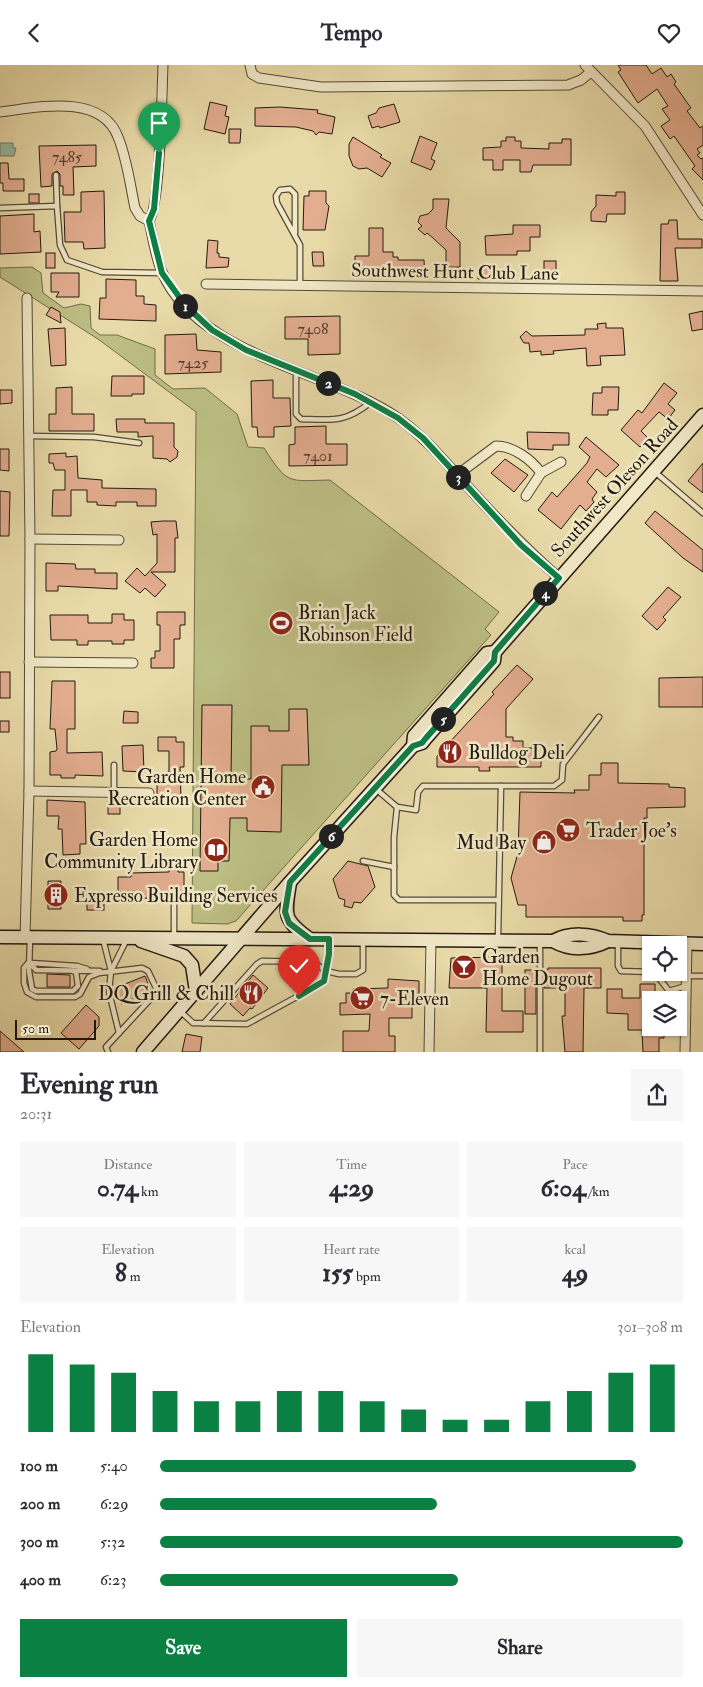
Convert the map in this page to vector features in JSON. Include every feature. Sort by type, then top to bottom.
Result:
[{"type":"main road","name":"Southwest Oleson Road","points":[[143,1052],[290,882],[413,746],[414,736],[487,653],[495,652],[703,415]]},
{"type":"main road","points":[[290,882],[285,912],[287,919],[294,928],[310,939]]},
{"type":"main road","points":[[0,937],[553,941],[564,947],[595,947],[613,941],[642,942]]},
{"type":"main road","points":[[130,938],[184,956],[192,965],[196,991]]},
{"type":"main road","points":[[687,944],[703,944]]},
{"type":"street","points":[[163,65],[155,201],[152,217],[149,221],[162,273],[185,305],[212,330],[246,350],[371,402],[398,418],[423,438],[521,545],[559,578]]},
{"type":"street","points":[[250,65],[252,74],[259,78],[321,87],[568,85],[581,80],[588,69],[645,126],[703,215]]},
{"type":"street","points":[[0,112],[50,106],[81,108],[97,114],[110,124],[118,135],[135,207],[140,216],[149,221]]},
{"type":"street","name":"Southwest Hunt Club Lane","points":[[206,284],[703,291]]},
{"type":"street","points":[[27,298],[27,436],[30,539],[28,937]]},
{"type":"street","points":[[457,475],[496,446],[510,449],[533,462],[542,473]]},
{"type":"street","points":[[526,496],[542,473],[561,462]]},
{"type":"street","points":[[30,539],[119,540]]},
{"type":"street","points":[[29,662],[133,663]]},
{"type":"street","points":[[29,791],[149,793]]},
{"type":"street","points":[[429,1052],[431,940]]},
{"type":"street","points":[[686,1052],[687,981]]},
{"type":"lane","points":[[56,175],[60,245],[66,260],[113,273],[162,273]]},
{"type":"lane","points":[[295,233],[295,194],[290,189],[280,190],[276,197],[278,203],[295,233],[301,249],[300,285]]},
{"type":"lane","points":[[0,208],[57,205]]},
{"type":"lane","points":[[296,371],[296,413],[301,419],[332,420],[354,415],[371,402]]},
{"type":"lane","points":[[27,436],[94,437],[139,443]]},
{"type":"lane","points":[[654,471],[703,513]]},
{"type":"lane","points":[[375,788],[397,807],[416,810],[418,792],[423,786],[554,786],[562,781],[563,764],[599,717]]},
{"type":"lane","points":[[114,765],[114,793]]},
{"type":"lane","points":[[498,941],[501,786]]},
{"type":"lane","points":[[397,807],[394,895],[399,900],[498,900]]},
{"type":"lane","points":[[364,861],[394,867]]},
{"type":"lane","points":[[174,901],[174,938]]},
{"type":"lane","points":[[28,937],[30,987],[36,991],[73,991],[78,985],[78,980],[76,973],[72,971]]},
{"type":"lane","points":[[102,937],[111,971],[109,993],[119,1033]]},
{"type":"lane","points":[[29,962],[24,968],[24,983],[27,992],[36,997],[75,997],[80,994],[89,977],[111,971],[130,938]]},
{"type":"lane","points":[[179,1010],[194,1023],[248,1024],[324,981],[329,939]]},
{"type":"lane","points":[[204,1023],[257,964],[262,961],[313,962],[326,971],[356,974],[363,970],[363,939]]},
{"type":"lane","points":[[540,941],[540,1052]]},
{"type":"lane","points":[[613,941],[618,967],[621,971],[642,972]]},
{"type":"lane","points":[[29,962],[36,971],[142,969],[148,971],[157,990],[106,1047],[108,1052]]},
{"type":"lane","points":[[29,962],[37,965],[77,966],[89,971]]},
{"type":"lane","points":[[687,976],[703,976]]},
{"type":"lane","points":[[661,981],[669,991],[687,986]]},
{"type":"green space","name":"Garden Home Recreation Center","points":[[32,267],[41,273],[43,293],[64,308],[81,304],[90,306],[91,328],[100,335],[117,335],[155,349],[155,375],[173,389],[205,388],[237,414],[248,447],[264,448],[284,475],[305,481],[330,480],[499,612],[485,629],[491,635],[236,921],[227,924],[192,923],[196,412],[98,339],[0,277],[0,268]]},
{"type":"shaded area","points":[[0,143],[13,143],[13,148],[16,148],[14,156],[0,156]]},
{"type":"building","points":[[618,65],[646,65],[652,74],[661,68],[667,77],[671,74],[676,82],[674,84],[691,108],[687,111],[700,128],[703,126],[703,145],[697,149],[700,153],[697,155],[701,159],[703,158],[703,180],[692,169],[695,166],[674,136],[670,139],[661,126],[670,120],[662,109],[668,106],[657,89],[638,103],[618,72],[621,70]]},
{"type":"building","points":[[210,102],[227,106],[225,116],[229,117],[225,134],[204,129]]},
{"type":"building","points":[[394,104],[400,122],[380,128],[379,126],[372,128],[368,116],[376,113],[379,108]]},
{"type":"building","points":[[280,107],[318,110],[317,113],[335,117],[332,134],[319,132],[316,135],[313,131],[296,127],[255,126],[255,108]]},
{"type":"building","points":[[229,129],[241,129],[240,143],[229,143]]},
{"type":"building","points":[[420,136],[437,143],[431,159],[435,161],[431,170],[411,162]]},
{"type":"building","points":[[353,137],[382,155],[380,157],[391,163],[382,177],[367,168],[359,169],[353,166],[349,156],[349,144]]},
{"type":"building","points":[[506,137],[515,137],[515,141],[521,141],[521,148],[549,149],[549,143],[562,143],[562,139],[571,139],[571,165],[533,165],[531,172],[520,172],[520,160],[503,160],[503,170],[493,170],[493,160],[483,160],[483,148],[501,147],[501,141],[506,141]]},
{"type":"building","points":[[96,145],[96,166],[73,167],[74,195],[63,195],[63,186],[60,186],[60,174],[57,171],[52,174],[52,186],[41,187],[39,146]]},
{"type":"building","points":[[0,163],[8,163],[9,179],[24,179],[24,191],[3,191],[3,183],[0,183]]},
{"type":"building","points":[[104,191],[105,248],[84,249],[83,242],[65,242],[64,212],[81,212],[81,192]]},
{"type":"building","points":[[309,191],[326,191],[326,203],[329,206],[325,230],[303,230],[304,196],[309,196]]},
{"type":"building","points":[[616,192],[625,192],[625,214],[607,214],[606,222],[591,221],[591,212],[596,206],[596,195],[616,196]]},
{"type":"building","points":[[29,194],[39,194],[39,203],[29,203]]},
{"type":"building","points":[[433,199],[449,199],[446,228],[460,242],[460,267],[446,267],[446,250],[427,233],[425,235],[418,229],[422,226],[418,222],[420,216],[428,214],[433,209]]},
{"type":"building","points":[[34,214],[34,232],[40,231],[41,252],[0,254],[0,216]]},
{"type":"building","points":[[669,220],[677,220],[678,239],[702,239],[702,248],[675,248],[678,281],[660,281],[661,224],[668,224]]},
{"type":"building","points":[[513,225],[540,225],[540,237],[530,237],[530,251],[517,251],[517,255],[486,255],[485,236],[513,234]]},
{"type":"building","points":[[369,228],[383,228],[383,252],[393,252],[393,257],[398,257],[398,260],[424,260],[425,276],[409,276],[409,272],[355,272],[355,256],[369,256]]},
{"type":"building","points":[[208,240],[218,241],[217,253],[219,253],[219,257],[229,258],[228,267],[206,268]]},
{"type":"building","points":[[312,252],[323,252],[324,266],[313,266]]},
{"type":"building","points":[[46,253],[55,253],[55,268],[46,268]]},
{"type":"building","points":[[544,261],[556,261],[556,277],[544,277]]},
{"type":"building","points":[[479,266],[491,267],[490,279],[478,279]]},
{"type":"building","points":[[51,273],[79,273],[79,297],[56,297],[59,292],[51,292]]},
{"type":"building","points":[[106,279],[136,280],[136,296],[144,296],[144,304],[156,305],[156,321],[99,319],[100,298],[106,298]]},
{"type":"building","points":[[51,307],[60,312],[61,323],[46,315]]},
{"type":"building","points":[[703,311],[703,329],[692,331],[689,314]]},
{"type":"building","points":[[340,316],[340,354],[308,355],[308,339],[285,339],[285,317]]},
{"type":"building","points":[[606,323],[606,328],[623,328],[625,355],[600,356],[601,365],[587,366],[586,348],[553,351],[554,354],[541,355],[541,351],[530,352],[529,343],[524,343],[520,337],[526,331],[532,336],[585,335],[585,329],[598,329],[597,324]]},
{"type":"building","points":[[65,328],[66,365],[51,366],[48,329]]},
{"type":"building","points":[[196,334],[197,350],[221,352],[221,372],[165,374],[165,335]]},
{"type":"building","points":[[112,376],[144,376],[144,394],[111,396]]},
{"type":"building","points":[[273,380],[273,398],[290,398],[291,426],[274,427],[274,437],[258,437],[257,427],[252,427],[251,381]]},
{"type":"building","points":[[664,383],[677,393],[668,404],[675,410],[668,419],[659,412],[641,431],[648,438],[640,447],[621,430],[638,410],[642,413]]},
{"type":"building","points":[[72,387],[72,414],[94,414],[94,431],[49,431],[49,414],[56,414],[56,388]]},
{"type":"building","points":[[602,387],[619,387],[618,410],[608,410],[608,415],[592,415],[593,393],[602,393]]},
{"type":"building","points":[[0,390],[12,390],[12,403],[0,404]]},
{"type":"building","points":[[116,419],[145,419],[145,423],[174,423],[174,447],[178,451],[177,457],[170,462],[167,459],[153,458],[153,436],[138,437],[138,432],[117,432]]},
{"type":"building","points":[[326,426],[326,444],[347,444],[347,465],[289,466],[289,445],[295,444],[295,427]]},
{"type":"building","points":[[527,432],[569,433],[569,445],[553,445],[553,450],[528,449]]},
{"type":"building","points":[[586,437],[619,465],[606,477],[597,469],[587,482],[597,492],[592,499],[594,502],[586,511],[580,505],[561,529],[538,510],[552,492],[557,497],[587,463],[590,457],[579,447]]},
{"type":"building","points":[[0,449],[9,449],[9,471],[0,470]]},
{"type":"building","points":[[66,453],[66,457],[77,456],[78,478],[102,480],[102,488],[156,489],[156,506],[137,506],[137,502],[116,502],[116,506],[97,505],[97,502],[87,502],[87,490],[71,490],[71,516],[52,516],[53,490],[65,490],[65,470],[55,470],[53,463],[49,463],[49,454]]},
{"type":"building","points":[[505,459],[528,475],[514,492],[491,473]]},
{"type":"building","points":[[703,463],[703,493],[688,481]]},
{"type":"building","points":[[0,491],[10,492],[9,536],[0,536]]},
{"type":"building","points":[[655,511],[703,550],[703,572],[683,558],[645,523]]},
{"type":"building","points":[[176,521],[178,538],[175,538],[175,572],[151,572],[166,585],[155,597],[145,588],[140,593],[125,581],[137,568],[145,576],[157,563],[157,534],[153,535],[151,522]]},
{"type":"building","points":[[46,563],[75,564],[76,569],[95,569],[95,573],[117,573],[117,589],[58,586],[58,591],[46,591]]},
{"type":"building","points":[[668,587],[681,597],[663,617],[666,620],[657,630],[642,616]]},
{"type":"building","points":[[157,612],[185,612],[185,625],[180,625],[180,639],[174,639],[174,668],[151,668],[151,658],[155,658],[155,651],[160,651],[160,625],[157,625]]},
{"type":"building","points":[[112,614],[124,614],[124,620],[134,620],[134,640],[124,640],[124,644],[112,644],[112,641],[88,641],[88,645],[77,645],[77,640],[51,640],[50,615],[88,615],[88,623],[112,623]]},
{"type":"building","points":[[517,665],[533,679],[506,709],[506,737],[513,737],[513,741],[523,741],[523,748],[536,748],[536,757],[541,756],[541,767],[489,767],[490,771],[479,771],[479,767],[437,767],[437,756],[494,694],[492,692]]},
{"type":"building","points":[[0,672],[10,672],[10,698],[0,698]]},
{"type":"building","points":[[703,677],[703,707],[659,707],[659,678]]},
{"type":"building","points":[[52,681],[75,681],[75,729],[67,729],[67,753],[102,752],[103,776],[75,775],[75,778],[61,778],[61,775],[50,775],[50,752],[57,749],[55,729],[50,729]]},
{"type":"building","name":"Garden Home Recreation Center","points":[[202,705],[232,705],[231,779],[251,779],[251,726],[269,726],[269,731],[289,731],[289,709],[307,709],[309,765],[282,765],[281,832],[247,831],[247,818],[230,818],[229,861],[218,861],[218,871],[200,871]]},
{"type":"building","points":[[124,711],[138,712],[138,723],[123,723]]},
{"type":"building","points":[[0,721],[9,721],[9,732],[0,732]]},
{"type":"building","points":[[158,737],[176,737],[176,742],[184,742],[184,767],[180,767],[181,798],[157,799],[157,781],[162,781],[162,773],[169,772],[169,751],[158,751]]},
{"type":"building","points":[[143,745],[144,772],[123,771],[122,746]]},
{"type":"building","name":"Trader Joe's","points":[[601,763],[618,763],[618,783],[669,784],[669,787],[685,788],[685,807],[647,808],[647,818],[644,818],[644,915],[642,915],[642,921],[623,921],[623,917],[526,917],[526,905],[518,905],[511,878],[518,853],[520,792],[575,793],[574,790],[589,790],[589,775],[601,775]]},
{"type":"building","points":[[47,800],[85,802],[86,844],[80,844],[80,854],[63,855],[62,829],[58,829],[59,816],[47,816]]},
{"type":"building","points":[[108,802],[120,802],[120,814],[108,814]]},
{"type":"building","points":[[348,861],[368,866],[375,887],[361,903],[354,902],[352,908],[344,906],[345,900],[339,898],[333,879]]},
{"type":"building","points":[[169,869],[178,869],[178,872],[184,872],[184,894],[148,895],[148,898],[134,899],[134,891],[118,892],[118,877],[131,877],[131,873],[169,872]]},
{"type":"building","name":"Expresso Building Services","points":[[48,881],[61,881],[61,887],[65,888],[65,902],[61,902],[61,909],[48,909]]},
{"type":"building","points":[[87,895],[104,895],[104,910],[87,910]]},
{"type":"building","points":[[499,957],[499,960],[502,960],[502,1011],[523,1011],[523,1032],[486,1032],[487,988],[449,988],[451,958]]},
{"type":"building","points":[[548,968],[601,968],[601,988],[584,988],[583,1052],[565,1052],[562,1016],[565,1016],[565,988],[544,988],[544,970],[548,970]]},
{"type":"building","points":[[525,970],[536,970],[536,1014],[525,1014]]},
{"type":"building","points":[[47,974],[70,975],[70,987],[47,987]]},
{"type":"building","name":"DQ Grill & Chill","points":[[253,975],[268,988],[252,1009],[250,1008],[243,1016],[230,1004]]},
{"type":"building","points":[[145,976],[151,992],[121,1004],[115,988]]},
{"type":"building","points":[[388,979],[419,981],[419,997],[412,997],[412,1018],[389,1018],[389,1036],[395,1036],[395,1052],[343,1052],[343,1031],[369,1031],[370,1014],[340,1015],[340,1003],[346,1003],[346,993],[353,993],[353,989],[388,988]]},
{"type":"building","points":[[640,984],[655,984],[655,991],[642,991],[642,1030],[628,1030],[628,1014],[607,1013],[607,989],[622,989],[622,998],[640,998]]},
{"type":"building","points":[[86,1005],[99,1017],[99,1026],[79,1049],[61,1033]]},
{"type":"building","points":[[0,1031],[24,1052],[0,1052]]},
{"type":"building","points":[[186,1034],[202,1037],[200,1052],[182,1052]]},
{"type":"building","points":[[642,1036],[664,1036],[664,1038],[659,1038],[659,1052],[643,1052]]},
{"type":"place","name":"Brian Jack Robinson Field","points":[[281,623]]},
{"type":"place","name":"Bulldog Deli","points":[[450,752]]},
{"type":"place","name":"Garden Home Recreation Center","points":[[263,787]]},
{"type":"place","name":"Trader Joe's","points":[[568,830]]},
{"type":"place","name":"Mud Bay","points":[[544,842]]},
{"type":"place","name":"Garden Home Community Library","points":[[216,850]]},
{"type":"place","name":"Expresso Building Services","points":[[56,895]]},
{"type":"place","name":"Garden Home Dugout","points":[[464,967]]},
{"type":"place","name":"DQ Grill & Chill","points":[[251,993]]},
{"type":"place","name":"7-Eleven","points":[[362,998]]},
{"type":"route","points":[[159,153],[154,209],[149,221],[162,273],[185,305],[212,330],[246,350],[355,394],[398,418],[423,438],[521,545],[559,578],[495,652],[494,661],[422,743],[413,746],[290,882],[285,912],[289,923],[310,939],[329,939],[329,954],[324,981],[299,996]]}]
